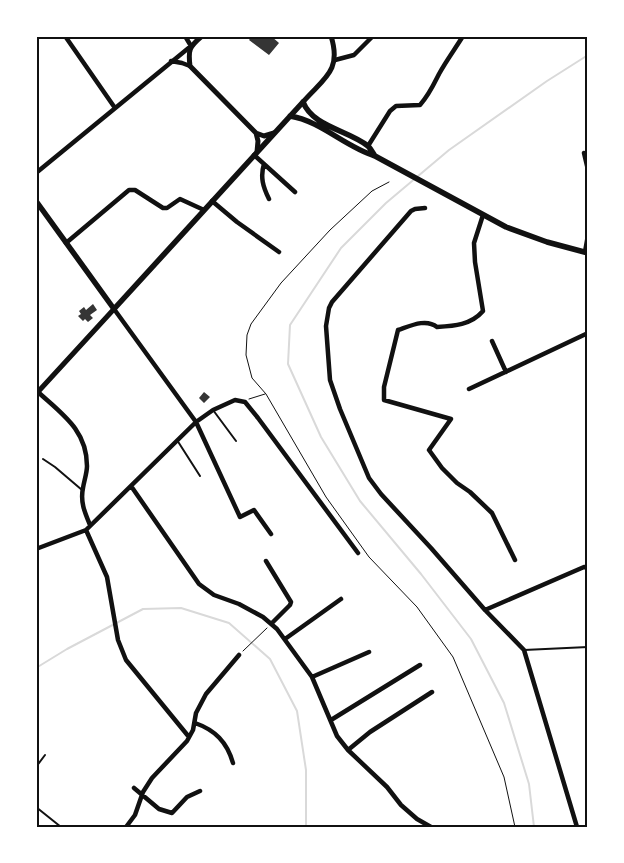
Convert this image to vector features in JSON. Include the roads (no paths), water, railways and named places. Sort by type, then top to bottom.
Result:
[{"type":"main road","points":[[36,201],[114,309],[303,102],[305,107],[315,117],[368,146],[376,156]]},
{"type":"main road","points":[[290,116],[310,122],[506,227],[547,242],[586,253]]},
{"type":"street","points":[[65,36],[115,108]]},
{"type":"street","points":[[185,36],[191,46],[188,56],[190,66]]},
{"type":"street","points":[[36,172],[202,36]]},
{"type":"street","points":[[303,102],[331,70],[335,60],[335,47],[331,36]]},
{"type":"street","points":[[335,60],[354,55],[373,36]]},
{"type":"street","points":[[368,146],[396,106],[420,105],[428,97],[463,36]]},
{"type":"street","points":[[171,61],[182,62],[190,66],[256,133],[264,136],[274,133]]},
{"type":"street","points":[[256,133],[258,141],[256,153],[264,164],[295,192]]},
{"type":"street","points":[[584,154],[588,170]]},
{"type":"street","points":[[264,164],[261,176],[269,199]]},
{"type":"street","points":[[66,243],[128,190],[135,190],[163,208],[167,208],[180,199],[204,210]]},
{"type":"street","points":[[212,201],[279,252]]},
{"type":"street","points":[[425,208],[416,208],[411,211],[332,302],[326,326],[330,380],[340,409],[374,486],[485,610],[524,650],[577,827]]},
{"type":"street","points":[[483,215],[474,243],[474,262],[482,311],[476,319],[456,326],[437,328],[432,323],[422,323],[398,330],[384,387],[384,400],[450,419],[429,450],[442,468],[492,513],[515,560]]},
{"type":"street","points":[[586,253],[588,235]]},
{"type":"street","points":[[90,525],[82,505],[82,490],[88,467],[84,441],[73,424],[37,393],[114,309],[196,422],[240,517],[254,510],[271,534]]},
{"type":"street","points":[[469,389],[588,333]]},
{"type":"street","points":[[492,340],[506,372]]},
{"type":"street","points":[[36,549],[86,530],[196,422],[213,410],[235,400],[244,402],[358,553]]},
{"type":"street","points":[[131,486],[199,584],[214,595],[239,604],[272,623],[312,677],[337,736],[348,750],[387,787],[401,805],[417,819],[431,827]]},
{"type":"street","points":[[86,530],[107,577],[118,640],[126,660],[189,737]]},
{"type":"street","points":[[266,562],[291,602],[290,606],[272,623]]},
{"type":"street","points":[[485,610],[584,567],[588,568]]},
{"type":"street","points":[[285,640],[341,599]]},
{"type":"street","points":[[312,677],[369,652]]},
{"type":"street","points":[[129,826],[152,778],[189,737],[193,730],[196,713],[206,694],[239,655]]},
{"type":"street","points":[[331,720],[420,665]]},
{"type":"street","points":[[348,750],[378,727],[432,692]]},
{"type":"street","points":[[195,722],[207,727],[220,737],[233,762]]},
{"type":"street","points":[[134,788],[159,809],[172,812],[187,797],[200,791]]},
{"type":"lane","points":[[213,410],[236,441]]},
{"type":"lane","points":[[177,440],[200,476]]},
{"type":"lane","points":[[43,459],[56,467],[82,490]]},
{"type":"lane","points":[[524,650],[588,647]]},
{"type":"lane","points":[[36,767],[45,755]]},
{"type":"lane","points":[[36,807],[61,827]]},
{"type":"waterway","points":[[534,827],[529,784],[504,703],[471,639],[421,574],[360,501],[321,437],[288,364],[290,325],[341,248],[386,203],[449,150],[547,81],[588,55]]},
{"type":"waterway","points":[[36,668],[67,649],[143,609],[181,608],[229,623],[270,659],[297,711],[306,770],[306,827]]}]
